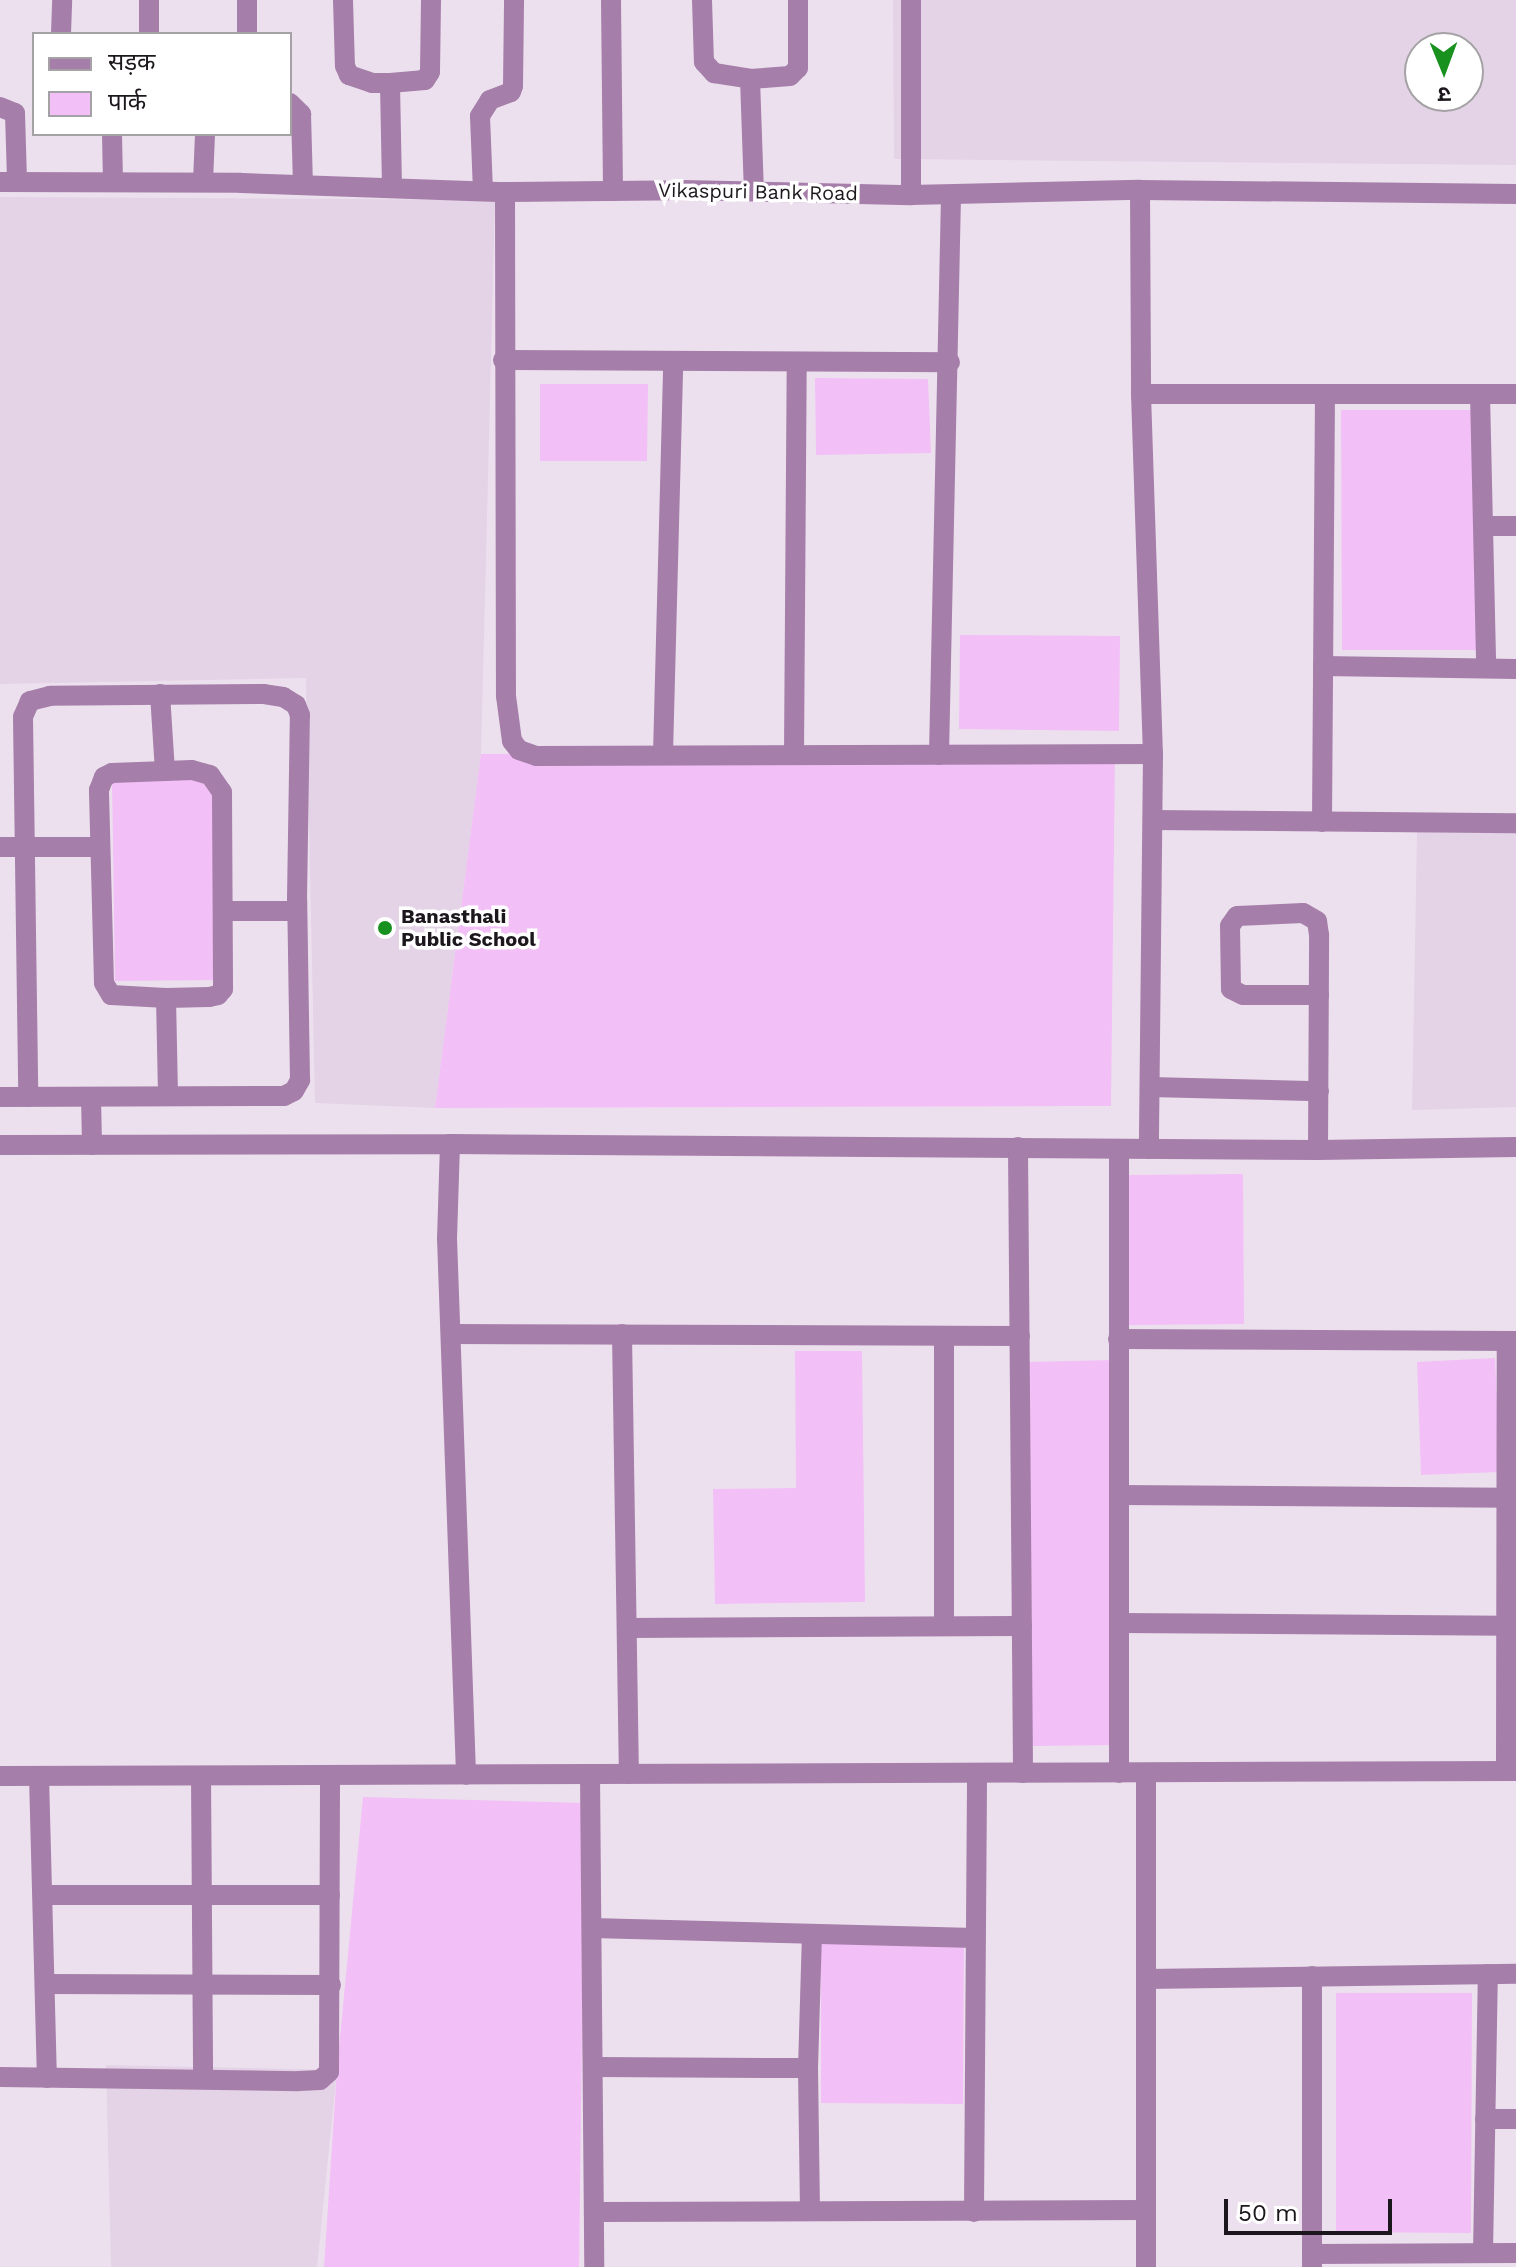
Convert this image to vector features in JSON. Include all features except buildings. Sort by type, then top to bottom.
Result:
[{"type":"street","points":[[61,32],[62,0]]},
{"type":"street","points":[[149,0],[149,32]]},
{"type":"street","points":[[247,0],[247,32]]},
{"type":"street","points":[[343,0],[345,66],[349,75],[372,83],[425,80],[430,72],[431,0]]},
{"type":"street","points":[[483,191],[480,116],[490,100],[511,92],[513,86],[514,0]]},
{"type":"street","points":[[611,0],[613,191]]},
{"type":"street","points":[[702,0],[704,62],[714,73],[750,79],[790,76],[798,68],[798,0]]},
{"type":"street","points":[[911,0],[911,195]]},
{"type":"street","points":[[750,79],[754,191]]},
{"type":"street","points":[[390,83],[392,188]]},
{"type":"street","points":[[292,105],[301,114],[303,185]]},
{"type":"street","points":[[0,107],[15,113],[8,182]]},
{"type":"street","points":[[112,136],[113,182]]},
{"type":"street","points":[[203,182],[205,136]]},
{"type":"street","name":"Vikaspuri Bank Road","points":[[8,182],[203,182],[505,192],[754,191],[951,195],[1140,190],[1516,194]]},
{"type":"street","points":[[1140,190],[1141,394],[1153,754],[1149,1149]]},
{"type":"street","points":[[505,192],[506,682],[512,741],[519,750],[536,756],[1153,754]]},
{"type":"street","points":[[939,755],[950,362],[951,195]]},
{"type":"street","points":[[503,360],[950,362]]},
{"type":"street","points":[[663,754],[673,362]]},
{"type":"street","points":[[794,754],[797,362]]},
{"type":"street","points":[[1141,394],[1516,394]]},
{"type":"street","points":[[1322,822],[1325,394]]},
{"type":"street","points":[[1480,394],[1486,668]]},
{"type":"street","points":[[1483,526],[1516,526]]},
{"type":"street","points":[[1323,666],[1516,669]]},
{"type":"street","points":[[160,694],[165,771]]},
{"type":"street","points":[[0,1097],[28,1097],[91,1097],[168,1096],[284,1096],[294,1091],[300,1080],[297,911],[300,715],[296,705],[283,697],[264,694],[50,696],[30,701],[23,717],[28,1097]]},
{"type":"street","points":[[192,770],[210,775],[222,792],[223,989],[218,995],[209,997],[111,995],[106,989],[99,790],[104,777],[112,773],[165,771],[192,770]]},
{"type":"street","points":[[1153,820],[1516,823]]},
{"type":"street","points":[[0,847],[100,847]]},
{"type":"street","points":[[224,911],[297,911]]},
{"type":"street","points":[[1318,1150],[1319,995],[1317,921],[1303,913],[1237,916],[1230,926],[1231,989],[1243,995],[1319,995]]},
{"type":"street","points":[[166,998],[168,1096]]},
{"type":"street","points":[[1150,1087],[1319,1091]]},
{"type":"street","points":[[91,1097],[92,1145]]},
{"type":"street","points":[[0,1145],[450,1144],[1318,1150],[1516,1147]]},
{"type":"street","points":[[450,1144],[447,1238],[466,1775]]},
{"type":"street","points":[[1018,1147],[1023,1773]]},
{"type":"street","points":[[1119,1149],[1119,1773]]},
{"type":"street","points":[[451,1334],[1020,1336]]},
{"type":"street","points":[[622,1334],[629,1774]]},
{"type":"street","points":[[944,1336],[944,1626]]},
{"type":"street","points":[[0,1776],[1511,1771],[1506,1626],[1512,1341],[1118,1339]]},
{"type":"street","points":[[1119,1495],[1507,1498]]},
{"type":"street","points":[[1119,1623],[1506,1626]]},
{"type":"street","points":[[627,1628],[1022,1626]]},
{"type":"street","points":[[974,2212],[977,1773]]},
{"type":"street","points":[[1146,1773],[1146,2267]]},
{"type":"street","points":[[590,1774],[596,2212],[594,2267]]},
{"type":"street","points":[[0,2077],[320,2080],[329,2072],[332,2054],[330,1775]]},
{"type":"street","points":[[39,1776],[47,2078]]},
{"type":"street","points":[[201,1776],[203,2078]]},
{"type":"street","points":[[43,1895],[330,1895]]},
{"type":"street","points":[[592,1928],[975,1938]]},
{"type":"street","points":[[810,2211],[808,2068],[812,1934]]},
{"type":"street","points":[[1483,2253],[1488,1974]]},
{"type":"street","points":[[1146,1979],[1516,1974]]},
{"type":"street","points":[[1312,1976],[1312,2261],[1516,2253]]},
{"type":"street","points":[[45,1984],[331,1985]]},
{"type":"street","points":[[594,2067],[808,2068]]},
{"type":"street","points":[[1485,2119],[1516,2119]]},
{"type":"street","points":[[596,2212],[1146,2210]]},
{"type":"shaded area","points":[[893,0],[1516,0],[1516,165],[894,159]]},
{"type":"shaded area","points":[[0,197],[495,200],[481,754],[435,1108],[315,1103],[306,678],[0,684]]},
{"type":"shaded area","points":[[1417,832],[1516,833],[1516,1107],[1412,1110]]},
{"type":"shaded area","points":[[106,2065],[337,2070],[317,2267],[111,2267]]},
{"type":"green space","points":[[815,378],[928,379],[931,453],[816,455]]},
{"type":"green space","points":[[540,384],[648,384],[647,461],[540,461]]},
{"type":"green space","points":[[1341,410],[1476,410],[1477,650],[1342,650]]},
{"type":"green space","points":[[960,635],[1120,636],[1119,731],[959,729]]},
{"type":"green space","points":[[481,754],[1115,755],[1111,1106],[435,1108]]},
{"type":"green space","points":[[217,779],[221,980],[115,981],[112,780]]},
{"type":"green space","points":[[1243,1174],[1244,1324],[1129,1325],[1128,1175]]},
{"type":"green space","points":[[795,1351],[862,1351],[865,1602],[715,1604],[713,1489],[796,1488]]},
{"type":"green space","points":[[1495,1358],[1500,1472],[1421,1475],[1417,1362]]},
{"type":"green space","points":[[1116,1360],[1121,1745],[1031,1746],[1026,1362]]},
{"type":"green space","points":[[363,1797],[585,1803],[579,2267],[324,2267],[337,2069]]},
{"type":"green space","points":[[821,1937],[964,1938],[963,2104],[821,2103]]},
{"type":"green space","points":[[1336,1993],[1472,1993],[1471,2233],[1336,2232]]},
{"type":"place","name":"Banasthali Public School","points":[[385,928]]}]
